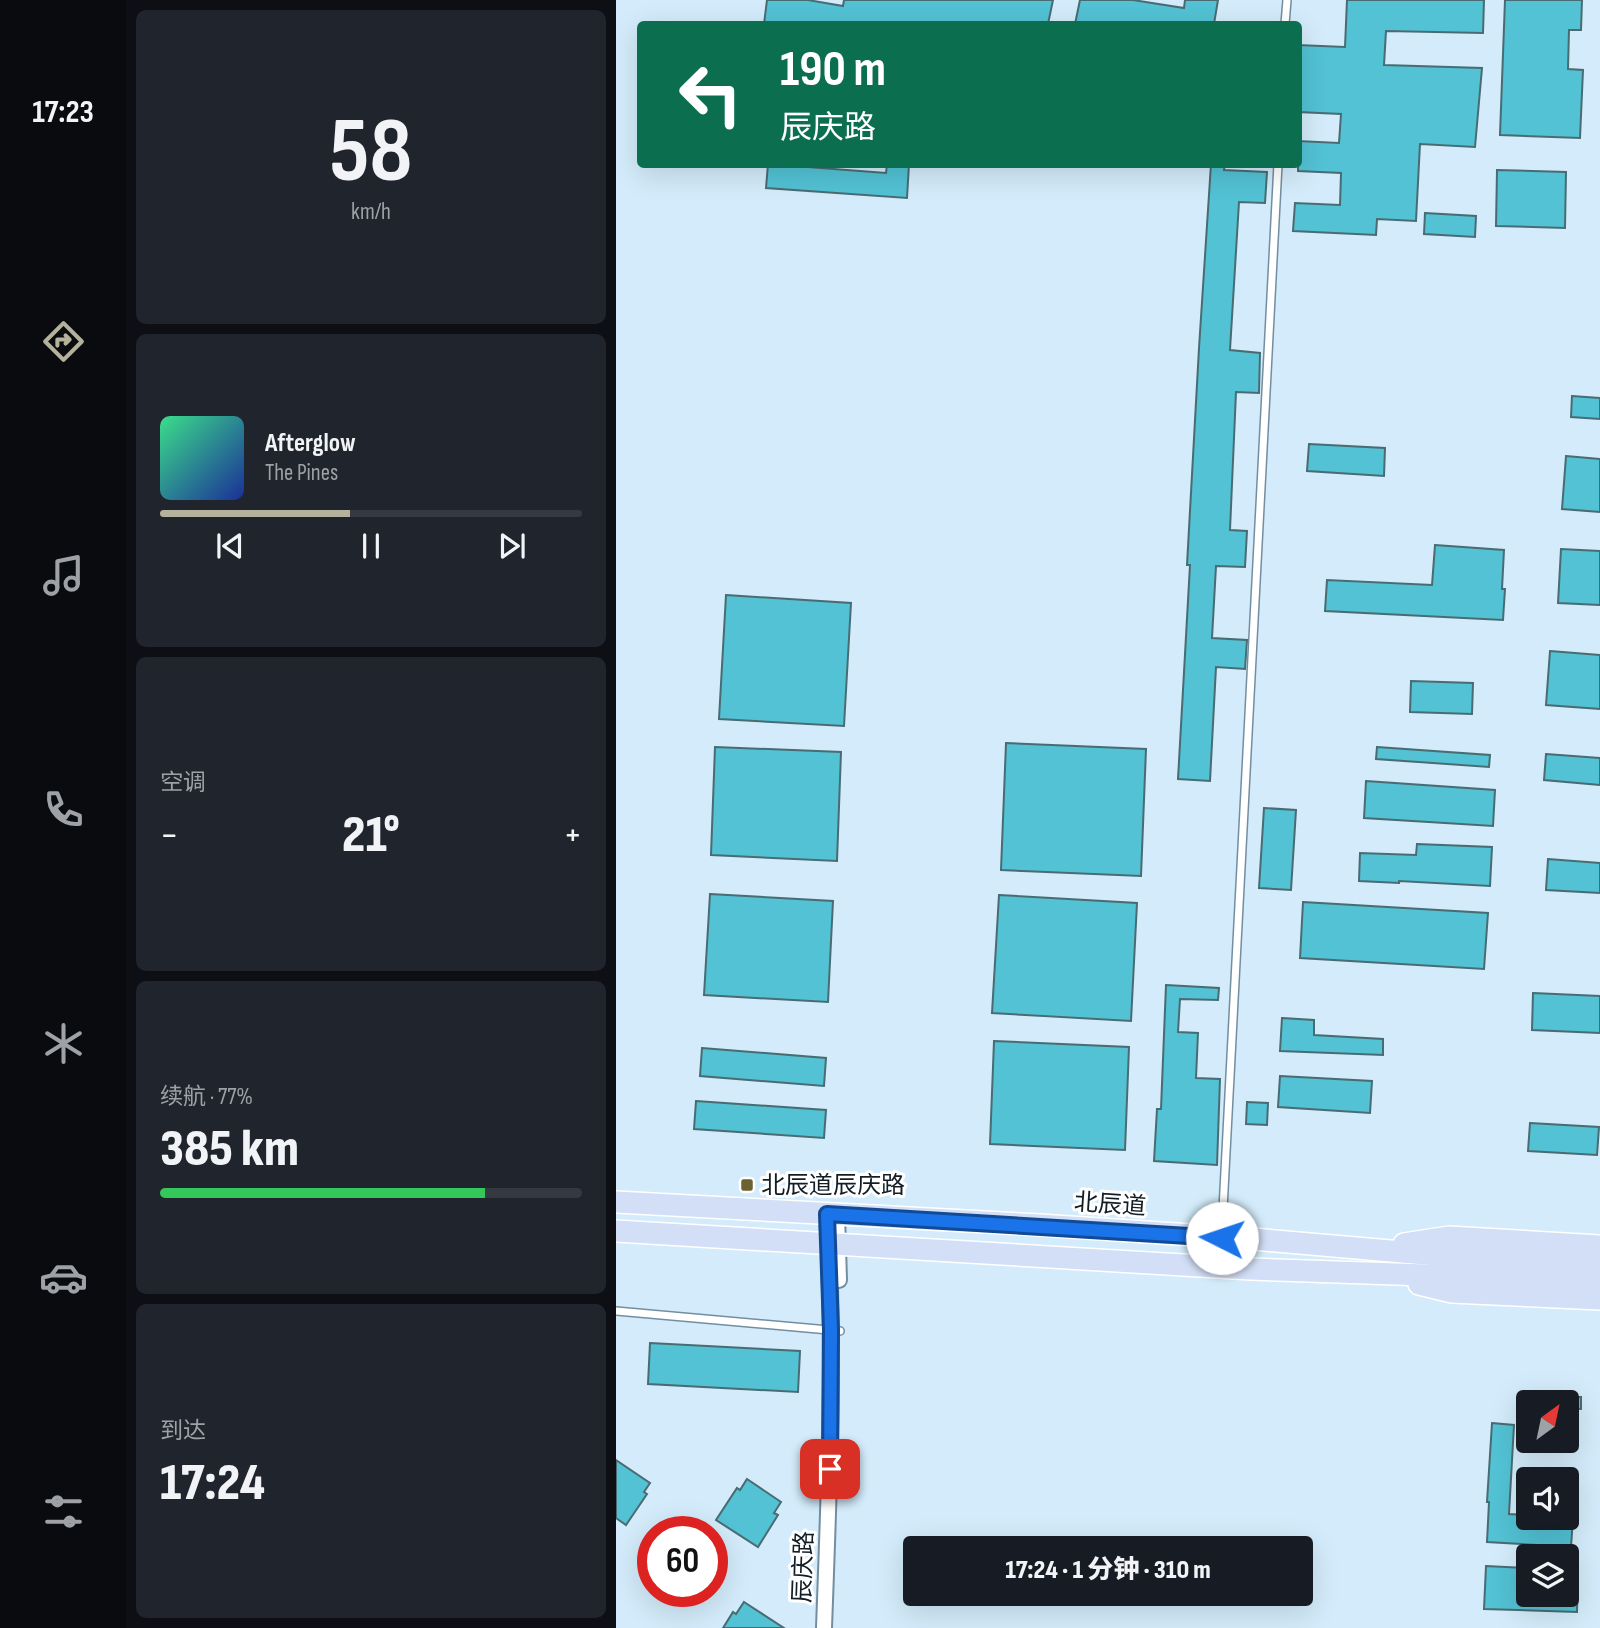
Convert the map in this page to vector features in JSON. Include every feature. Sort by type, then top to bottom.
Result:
[{"type":"main road","name":"北辰道","points":[[616,1202],[1222,1238],[1461,1257],[1600,1264]]},
{"type":"main road","points":[[616,1231],[1220,1267],[1600,1283]]},
{"type":"main road","points":[[1374,1250],[1449,1237],[1600,1246]]},
{"type":"main road","points":[[1373,1273],[1452,1292],[1600,1299]]},
{"type":"street","name":"辰庆路","points":[[831,1628],[839,1443],[832,1214]]},
{"type":"street","name":"辰庆路","points":[[824,1628],[836,1330]]},
{"type":"lane","points":[[1286,21],[1287,0]]},
{"type":"lane","points":[[1220,1267],[1278,168]]},
{"type":"lane","points":[[616,1311],[836,1330]]},
{"type":"building","points":[[767,0],[808,0],[843,6],[844,0],[1053,0],[1049,21],[764,21]]},
{"type":"building","points":[[1080,0],[1133,0],[1184,8],[1185,0],[1218,0],[1214,21],[1076,21]]},
{"type":"building","points":[[1347,0],[1484,0],[1483,33],[1386,31],[1384,65],[1482,68],[1475,147],[1420,144],[1416,221],[1377,219],[1376,235],[1293,231],[1295,203],[1340,205],[1341,173],[1298,171],[1298,168],[1302,168],[1302,141],[1339,143],[1341,114],[1302,112],[1302,45],[1345,47]]},
{"type":"building","points":[[1505,0],[1582,0],[1581,30],[1569,30],[1568,69],[1583,70],[1580,138],[1500,135]]},
{"type":"building","points":[[768,168],[820,168],[886,173],[887,168],[909,168],[907,198],[766,188]]},
{"type":"building","points":[[1211,168],[1267,172],[1265,203],[1239,202],[1230,350],[1260,353],[1259,393],[1236,392],[1230,530],[1247,531],[1245,567],[1216,566],[1212,638],[1247,640],[1245,669],[1216,667],[1210,781],[1178,779]]},
{"type":"building","points":[[1497,170],[1566,172],[1565,228],[1496,226]]},
{"type":"building","points":[[1425,213],[1476,216],[1475,237],[1424,234]]},
{"type":"building","points":[[1572,396],[1600,398],[1600,419],[1571,417]]},
{"type":"building","points":[[1309,444],[1385,448],[1384,476],[1307,471]]},
{"type":"building","points":[[1566,456],[1600,459],[1600,512],[1562,509]]},
{"type":"building","points":[[1435,545],[1504,550],[1503,620],[1325,611],[1327,580],[1432,585]]},
{"type":"building","points":[[1561,549],[1600,551],[1600,605],[1558,603]]},
{"type":"building","points":[[726,595],[851,603],[844,726],[719,719]]},
{"type":"building","points":[[1550,651],[1600,655],[1600,709],[1546,705]]},
{"type":"building","points":[[1411,681],[1473,683],[1472,714],[1410,712]]},
{"type":"building","points":[[1006,743],[1146,749],[1141,876],[1001,870]]},
{"type":"building","points":[[715,747],[841,752],[837,861],[711,855]]},
{"type":"building","points":[[1377,747],[1490,755],[1489,767],[1376,759]]},
{"type":"building","points":[[1546,754],[1600,758],[1600,785],[1544,780]]},
{"type":"building","points":[[1366,781],[1495,790],[1493,826],[1364,818]]},
{"type":"building","points":[[1264,808],[1296,810],[1291,890],[1259,888]]},
{"type":"building","points":[[1417,844],[1492,847],[1490,886],[1359,881],[1360,853],[1416,855]]},
{"type":"building","points":[[1548,859],[1600,863],[1600,893],[1546,890]]},
{"type":"building","points":[[710,894],[833,901],[828,1002],[704,995]]},
{"type":"building","points":[[999,895],[1137,903],[1131,1021],[992,1013]]},
{"type":"building","points":[[1303,902],[1488,913],[1484,969],[1300,958]]},
{"type":"building","points":[[1166,985],[1219,988],[1218,1000],[1180,999],[1178,1032],[1198,1033],[1196,1078],[1220,1079],[1217,1165],[1154,1161],[1157,1109],[1161,1109]]},
{"type":"building","points":[[1533,993],[1600,996],[1600,1033],[1532,1030]]},
{"type":"building","points":[[1282,1018],[1314,1020],[1314,1035],[1383,1039],[1383,1055],[1280,1051]]},
{"type":"building","points":[[994,1041],[1129,1047],[1125,1150],[990,1144]]},
{"type":"building","points":[[702,1048],[826,1058],[824,1086],[700,1076]]},
{"type":"building","points":[[1280,1076],[1372,1081],[1370,1113],[1278,1107]]},
{"type":"building","points":[[696,1101],[826,1110],[824,1138],[694,1129]]},
{"type":"building","points":[[1247,1102],[1268,1103],[1267,1125],[1246,1124]]},
{"type":"building","points":[[1530,1123],[1599,1127],[1597,1155],[1528,1151]]},
{"type":"building","points":[[650,1343],[800,1351],[798,1392],[648,1384]]},
{"type":"building","points":[[1492,1423],[1514,1425],[1509,1514],[1516,1514],[1516,1530],[1572,1530],[1571,1544],[1487,1542]]},
{"type":"building","points":[[616,1460],[650,1483],[644,1492],[647,1494],[626,1525],[616,1518]]},
{"type":"building","points":[[747,1479],[781,1502],[774,1513],[778,1515],[758,1547],[728,1528],[728,1516],[719,1516],[737,1488],[740,1490]]},
{"type":"building","points":[[1486,1566],[1516,1567],[1516,1607],[1577,1607],[1577,1612],[1484,1609]]},
{"type":"building","points":[[744,1602],[784,1628],[723,1628],[733,1612],[736,1614]]},
{"type":"place","name":"北辰道辰庆路","points":[[747,1185]]},
{"type":"route","points":[[830,1469],[831,1330],[827,1214],[1222,1238]]}]
